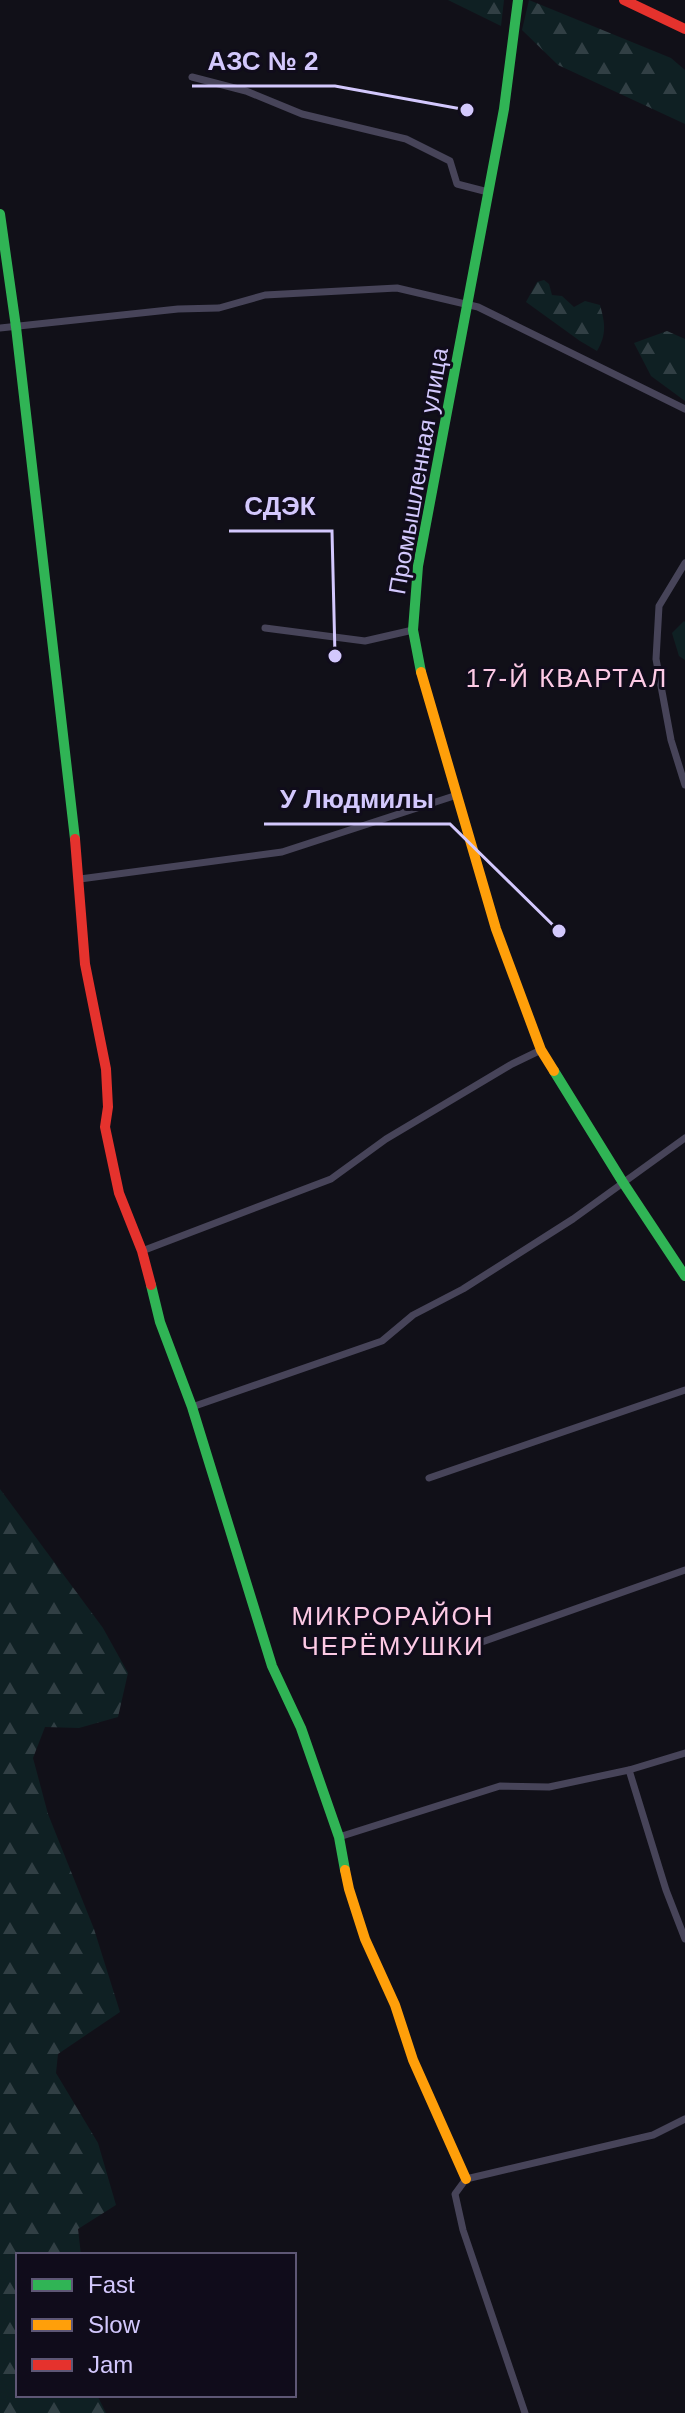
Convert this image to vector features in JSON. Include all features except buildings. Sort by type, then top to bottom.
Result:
[{"type":"street","name":"Промышленная улица","points":[[518,0],[509,76],[469,303],[418,566],[413,630],[424,688],[496,929],[541,1050],[685,1276]]},
{"type":"street","points":[[624,0],[685,29]]},
{"type":"street","points":[[192,77],[246,91],[302,114],[406,139],[450,161],[457,184],[488,192]]},
{"type":"street","points":[[0,214],[80,879],[85,964],[106,1069],[108,1107],[105,1127],[119,1193],[142,1251],[160,1322],[192,1407],[272,1666],[301,1728],[339,1837],[349,1889],[365,1939],[395,2005],[413,2060],[466,2179]]},
{"type":"street","points":[[0,328],[178,309],[219,308],[265,295],[397,288],[469,303],[685,409]]},
{"type":"street","points":[[685,563],[659,606],[656,659],[671,740],[685,785]]},
{"type":"street","points":[[265,628],[365,641],[413,630]]},
{"type":"street","points":[[80,879],[282,852],[457,795]]},
{"type":"street","points":[[142,1251],[331,1179],[386,1139],[541,1050]]},
{"type":"street","points":[[192,1407],[382,1341],[413,1315],[463,1289],[573,1219],[685,1138]]},
{"type":"street","points":[[429,1478],[685,1390]]},
{"type":"street","points":[[482,1642],[685,1570]]},
{"type":"street","points":[[339,1837],[500,1786],[549,1787],[629,1770],[685,1753]]},
{"type":"street","points":[[629,1770],[666,1890],[685,1939]]},
{"type":"street","points":[[525,2413],[463,2230],[455,2194],[466,2179],[653,2135],[685,2119]]},
{"type":"green space","points":[[448,0],[504,0],[501,26]]},
{"type":"green space","points":[[529,0],[671,58],[685,70],[685,124],[558,65],[522,30]]},
{"type":"green space","points":[[544,280],[549,284],[552,295],[562,296],[574,307],[585,301],[600,305],[604,328],[597,351],[526,302],[537,282]]},
{"type":"green space","points":[[667,331],[685,339],[685,401],[651,376],[634,343]]},
{"type":"green space","points":[[684,621],[685,660],[679,656],[672,633]]},
{"type":"green space","points":[[0,1489],[103,1628],[128,1673],[118,1717],[79,1728],[45,1727],[33,1758],[48,1814],[94,1929],[120,2012],[58,2054],[56,2073],[98,2143],[116,2205],[78,2229],[81,2253],[16,2253],[16,2397],[98,2397],[106,2413],[0,2413]]},
{"type":"traffic: fast","points":[[421,672],[413,630],[418,566],[504,109],[518,0]]},
{"type":"traffic: fast","points":[[0,214],[16,327],[75,839]]},
{"type":"traffic: fast","points":[[554,1071],[685,1276]]},
{"type":"traffic: fast","points":[[151,1285],[160,1322],[192,1407],[272,1666],[301,1728],[339,1837],[345,1870]]},
{"type":"traffic: slow","points":[[421,672],[496,929],[541,1050],[554,1071]]},
{"type":"traffic: slow","points":[[345,1870],[365,1939],[395,2005],[413,2060],[466,2179]]},
{"type":"traffic: jam","points":[[624,0],[685,29]]},
{"type":"traffic: jam","points":[[75,839],[85,964],[106,1069],[108,1107],[105,1127],[119,1193],[142,1251],[151,1285]]},
{"type":"place","name":"АЗС № 2","points":[[467,110]]},
{"type":"place","name":"СДЭК","points":[[335,656]]},
{"type":"place","name":"У Людмилы","points":[[559,931]]},
{"type":"district","name":"17-Й КВАРТАЛ","points":[[567,678]]},
{"type":"district","name":"МИКРОРАЙОН ЧЕРЁМУШКИ","points":[[393,1631]]}]
